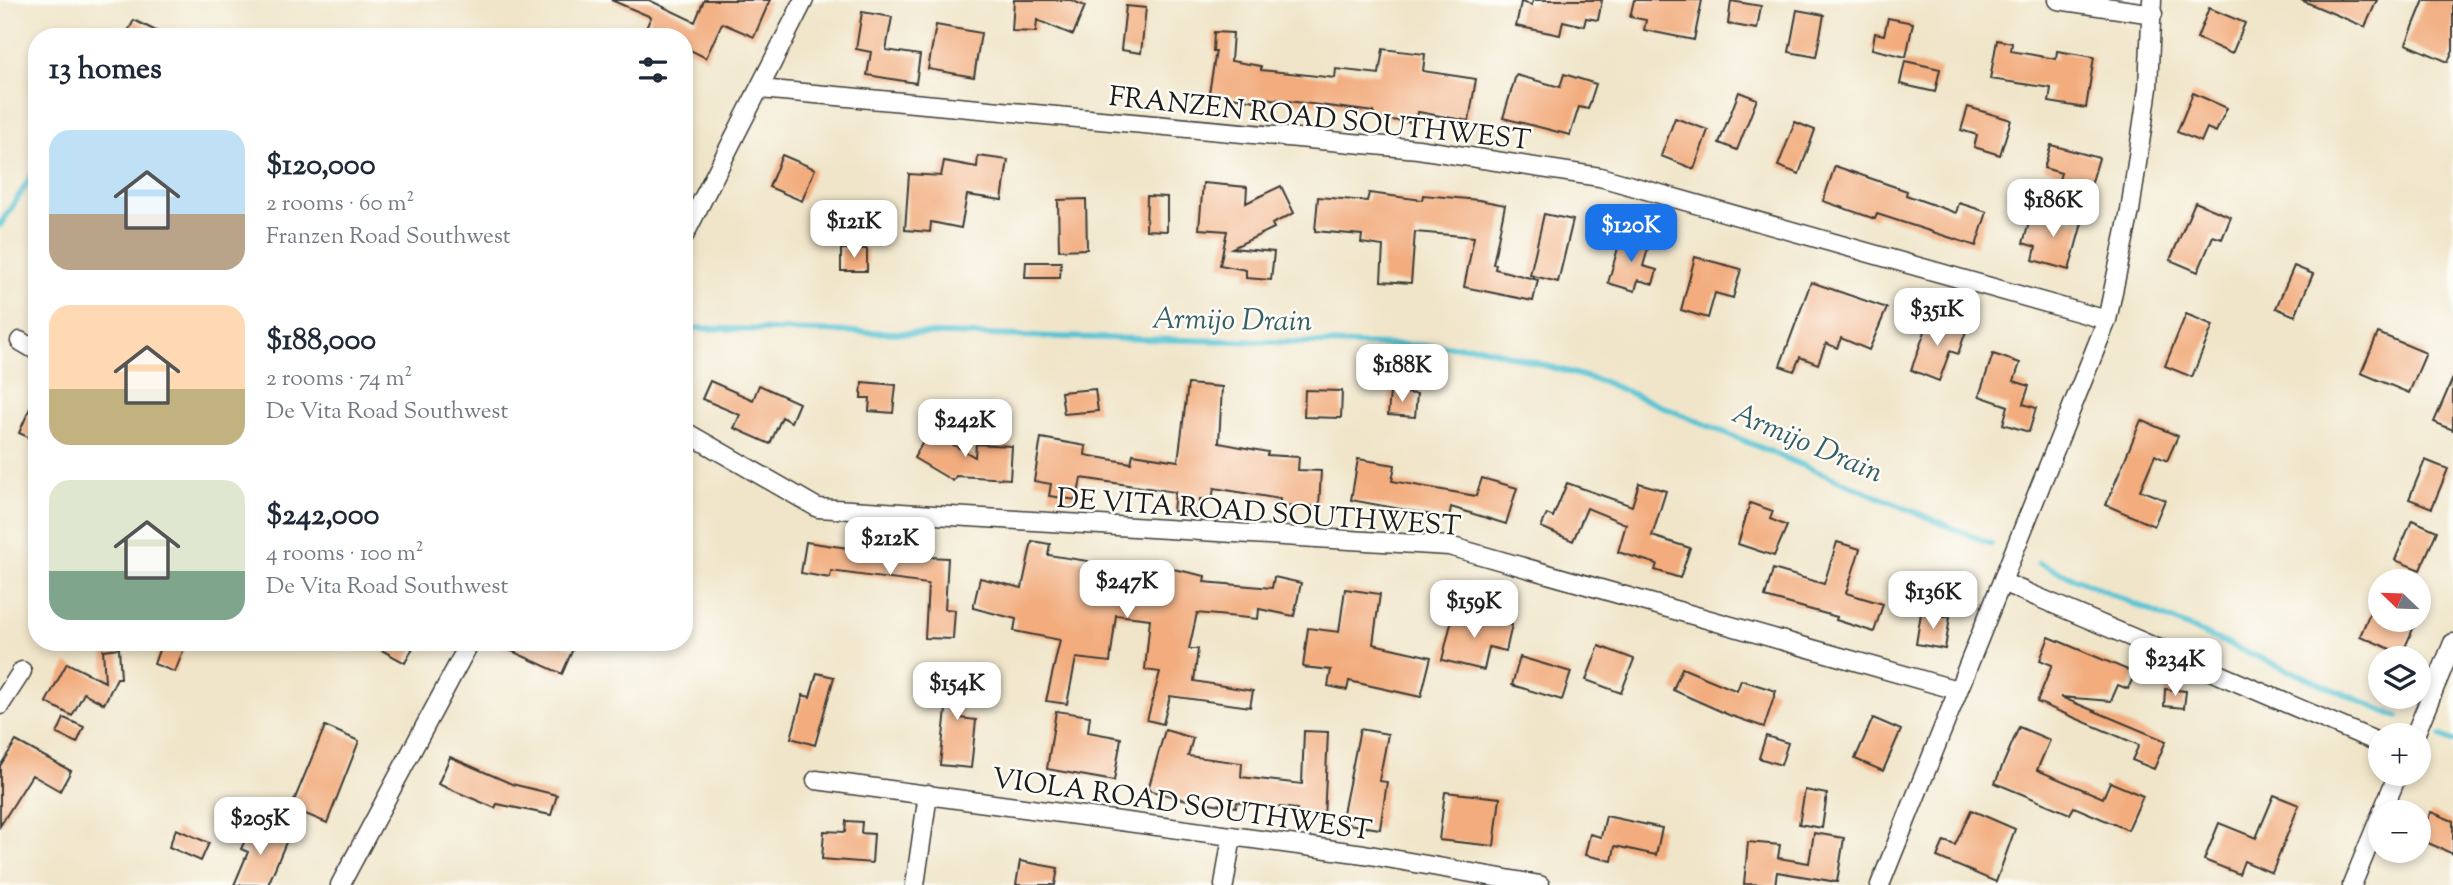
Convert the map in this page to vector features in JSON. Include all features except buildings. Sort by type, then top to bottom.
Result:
[{"type":"street","points":[[693,219],[804,0]]},
{"type":"street","points":[[1880,885],[2107,320],[2130,211],[2148,88],[2152,7],[2058,0]]},
{"type":"street","name":"FRANZEN ROAD SOUTHWEST","points":[[760,89],[1418,149],[1600,177],[2107,320]]},
{"type":"street","points":[[20,341],[28,346]]},
{"type":"street","name":"DE VITA ROAD SOUTHWEST","points":[[693,436],[818,508],[1449,546],[1957,690]]},
{"type":"street","points":[[2002,582],[2368,738]]},
{"type":"street","points":[[2419,723],[2453,643]]},
{"type":"street","points":[[340,885],[465,651]]},
{"type":"street","points":[[0,705],[22,671]]},
{"type":"street","name":"VIOLA ROAD SOUTHWEST","points":[[816,780],[1364,854],[1540,885]]},
{"type":"street","points":[[915,885],[928,794]]},
{"type":"street","points":[[1224,885],[1232,836]]},
{"type":"street","points":[[2352,885],[2368,846]]},
{"type":"waterway","name":"Armijo Drain","points":[[0,225],[28,182]]},
{"type":"waterway","name":"Armijo Drain","points":[[693,328],[1480,347],[1604,382],[1991,544]]},
{"type":"waterway","name":"Armijo Drain","points":[[2039,563],[2398,717]]},
{"type":"waterway","name":"Armijo Drain","points":[[2441,736],[2453,741]]}]
